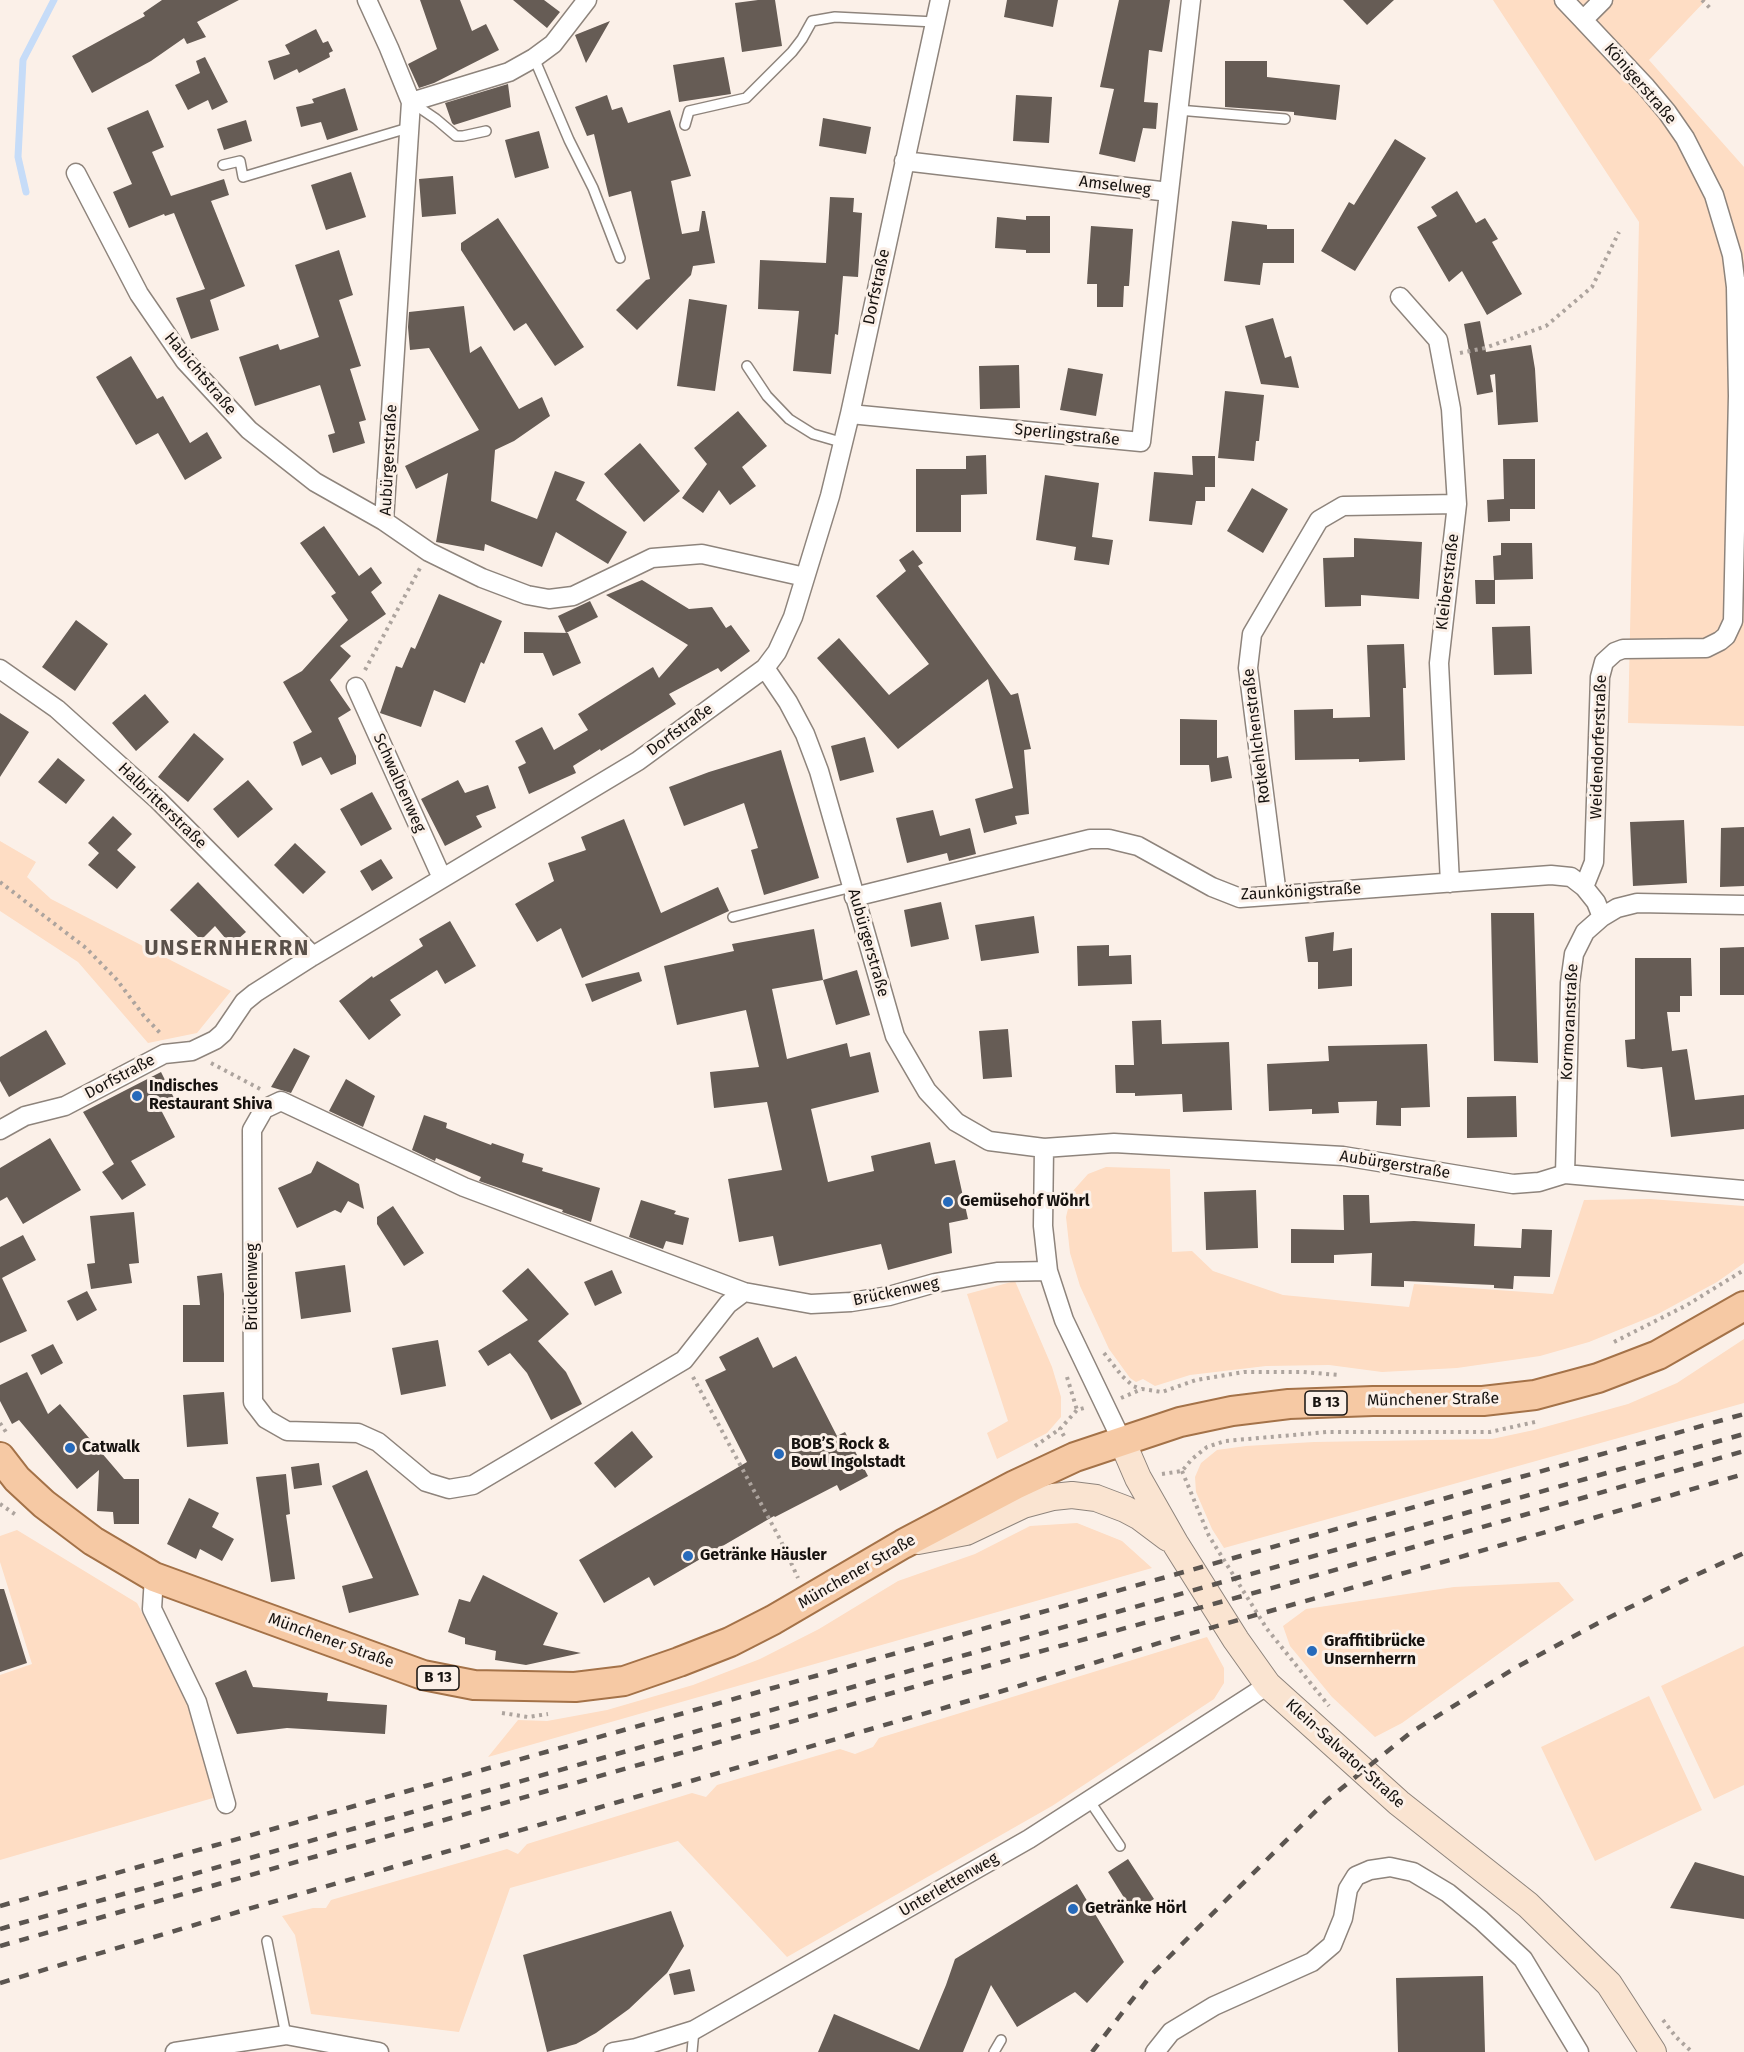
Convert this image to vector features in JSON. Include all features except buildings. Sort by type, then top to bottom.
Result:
[{"type":"main road","name":"Münchener Straße","points":[[6,1448],[17,1479],[44,1504],[93,1541],[154,1576],[423,1675],[474,1685],[575,1687],[624,1681],[730,1642],[782,1615],[903,1544],[1025,1480],[1075,1457],[1180,1422],[1232,1411],[1289,1404],[1483,1401],[1535,1395],[1598,1378],[1658,1356],[1744,1306]]},
{"type":"main road","name":"Klein-Salvator-Straße","points":[[1122,1441],[1138,1478],[1175,1543],[1236,1640],[1268,1684],[1399,1803],[1528,1905],[1609,1984],[1653,2052]]},
{"type":"main road","points":[[903,1544],[966,1532],[1023,1505],[1053,1497],[1072,1495],[1096,1498],[1125,1509],[1140,1517],[1175,1543]]},
{"type":"street","name":"Aubürgerstraße","points":[[367,0],[390,48],[411,102],[384,521],[429,552],[482,578],[527,595],[549,599],[573,596],[652,558],[702,554],[805,577]]},
{"type":"street","points":[[411,102],[509,72],[534,58],[552,44],[587,0]]},
{"type":"street","name":"Dorfstraße","points":[[0,1130],[25,1116],[65,1106],[164,1054],[192,1051],[209,1044],[224,1033],[237,1010],[249,997],[313,956],[638,761],[765,668],[777,652],[786,634],[830,496],[844,443],[940,0]]},
{"type":"street","name":"Amselweg","points":[[904,161],[1169,192],[1191,0]]},
{"type":"street","name":"Königerstraße","points":[[1564,0],[1646,87],[1685,138],[1701,165],[1714,195],[1740,286]]},
{"type":"street","points":[[1582,20],[1603,0]]},
{"type":"street","name":"Habichtstraße","points":[[76,172],[139,294],[185,361],[249,430],[315,482],[384,521]]},
{"type":"street","name":"Sperlingstraße","points":[[850,414],[1141,442],[1169,192]]},
{"type":"street","name":"Weidendorferstraße","points":[[1584,887],[1594,862],[1600,676],[1604,662],[1615,652],[1623,649],[1706,648],[1726,636],[1733,621],[1740,286]]},
{"type":"street","name":"Kleiberstraße","points":[[1400,297],[1438,340],[1451,409],[1457,504],[1439,663],[1450,883]]},
{"type":"street","name":"Rotkehlchenstraße","points":[[1277,895],[1248,668],[1252,634],[1319,520],[1343,506],[1457,504]]},
{"type":"street","name":"Aubürgerstraße","points":[[765,668],[788,702],[819,771],[895,1036],[927,1091],[956,1122],[989,1140],[1044,1148],[1114,1143],[1343,1156],[1513,1184],[1539,1182],[1565,1174],[1744,1190]]},
{"type":"street","name":"Halbritterstraße","points":[[0,669],[57,709],[158,800],[313,956]]},
{"type":"street","name":"Schwalbenweg","points":[[356,687],[442,878]]},
{"type":"street","name":"Zaunkönigstraße","points":[[853,892],[1090,839],[1109,839],[1138,846],[1212,887],[1240,898],[1551,875],[1571,877],[1584,887]]},
{"type":"street","points":[[1584,887],[1596,902],[1602,917]]},
{"type":"street","name":"Kormoranstraße","points":[[1565,1174],[1569,983],[1574,954],[1585,932],[1617,908],[1637,903],[1744,905]]},
{"type":"street","name":"Brückenweg","points":[[744,1292],[728,1304],[684,1360],[473,1485],[449,1489],[426,1482],[378,1442],[358,1433],[287,1431],[266,1419],[253,1402],[252,1130],[264,1109],[281,1101],[464,1187],[744,1292],[811,1304],[851,1302],[889,1296],[935,1283],[997,1272],[1048,1271]]},
{"type":"street","points":[[1044,1148],[1043,1226],[1048,1271],[1064,1320],[1102,1403]]},
{"type":"street","name":"Klein-Salvator-Straße","points":[[1102,1403],[1122,1441]]},
{"type":"street","points":[[154,1576],[152,1609],[197,1702],[226,1804]]},
{"type":"street","name":"Unterlettenweg","points":[[613,2052],[636,2048],[694,2030],[1029,1839],[1268,1684]]},
{"type":"street","points":[[1155,2052],[1171,2032],[1214,2006],[1312,1962],[1332,1945],[1343,1918],[1348,1888],[1356,1876],[1370,1870],[1390,1867],[1413,1872],[1448,1893],[1523,1959],[1579,2052]]},
{"type":"street","points":[[175,2052],[286,2035],[379,2052]]},
{"type":"lane","points":[[685,125],[689,111],[746,98],[792,52],[812,21],[835,17],[935,22]]},
{"type":"lane","points":[[534,58],[593,188],[620,258]]},
{"type":"lane","points":[[411,102],[456,136],[486,130]]},
{"type":"lane","points":[[1178,110],[1285,119]]},
{"type":"lane","points":[[223,165],[240,161],[243,177],[408,128]]},
{"type":"lane","points":[[747,366],[766,396],[789,419],[813,434],[844,443]]},
{"type":"lane","points":[[734,917],[853,892]]},
{"type":"lane","points":[[1089,1800],[1120,1846]]},
{"type":"lane","points":[[267,1941],[286,2035]]},
{"type":"lane","points":[[692,2052],[694,2030]]},
{"type":"lane","points":[[994,2052],[1001,2040]]},
{"type":"path","points":[[1702,0],[1712,10]]},
{"type":"path","points":[[1441,357],[1485,348],[1546,326],[1592,287],[1619,232]]},
{"type":"path","points":[[356,687],[429,552]]},
{"type":"path","points":[[0,882],[86,948],[117,980],[144,1016],[170,1040]]},
{"type":"path","points":[[204,1060],[281,1101]]},
{"type":"path","points":[[1608,1346],[1688,1305],[1744,1270]]},
{"type":"path","points":[[1102,1350],[1122,1376],[1133,1386],[1162,1392],[1196,1380],[1244,1372],[1343,1375]]},
{"type":"path","points":[[684,1360],[781,1541],[798,1578],[789,1584]]},
{"type":"path","points":[[1102,1403],[1122,1398],[1142,1389]]},
{"type":"path","points":[[0,1423],[6,1448]]},
{"type":"path","points":[[1033,1447],[1060,1429]]},
{"type":"path","points":[[1182,1472],[1209,1536],[1267,1629],[1295,1666]]},
{"type":"path","points":[[0,1504],[19,1517]]},
{"type":"path","points":[[495,1712],[528,1717],[550,1713]]},
{"type":"shaded area","points":[[1493,0],[1706,0],[1649,60],[1744,167],[1744,726],[1628,723],[1639,222]]},
{"type":"shaded area","points":[[0,841],[36,862],[27,877],[51,899],[231,991],[197,1033],[148,1043],[78,962],[0,911]]},
{"type":"shaded area","points":[[1106,1167],[1170,1169],[1172,1252],[1192,1251],[1213,1271],[1283,1295],[1409,1307],[1414,1284],[1553,1294],[1584,1200],[1650,1199],[1744,1206],[1744,1263],[1717,1282],[1658,1314],[1589,1342],[1540,1356],[1457,1368],[1382,1372],[1329,1365],[1266,1366],[1190,1375],[1155,1386],[1143,1379],[1136,1382],[1130,1378],[1109,1349],[1080,1286],[1070,1253],[1066,1217],[1072,1192],[1088,1174]]},
{"type":"shaded area","points":[[1015,1281],[1052,1367],[1061,1397],[1061,1417],[1047,1433],[997,1459],[987,1433],[1008,1421],[967,1294]]},
{"type":"shaded area","points":[[1744,1339],[1744,1403],[1224,1548],[1212,1529],[1196,1492],[1195,1477],[1201,1463],[1217,1450],[1314,1442],[1492,1439],[1628,1404],[1677,1383]]},
{"type":"shaded area","points":[[1077,1523],[1122,1541],[1152,1568],[488,1757],[518,1720],[547,1721],[607,1710],[693,1685],[760,1659],[819,1629],[898,1581],[975,1554],[1030,1526]]},
{"type":"shaded area","points":[[17,1530],[137,1603],[191,1707],[213,1798],[0,1860],[0,1675],[32,1664],[0,1562],[0,1536]]},
{"type":"shaded area","points":[[1559,1582],[1574,1600],[1402,1723],[1375,1737],[1332,1697],[1290,1646],[1283,1626],[1306,1609],[1454,1587]]},
{"type":"shaded area","points":[[1207,1637],[1224,1668],[1224,1683],[1214,1699],[1052,1806],[787,1957],[678,1841],[510,1888],[459,2032],[311,2014],[295,1935],[282,1916],[313,1908],[326,1908],[331,1900],[507,1849],[518,1854],[527,1844],[692,1793],[706,1797],[717,1785],[840,1749],[855,1754],[873,1747],[879,1738]]},
{"type":"shaded area","points":[[1744,1646],[1744,1785],[1714,1799],[1661,1686]]},
{"type":"shaded area","points":[[1649,1696],[1702,1810],[1595,1861],[1541,1747]]},
{"type":"waterway","points":[[26,192],[18,157],[23,60],[54,0]]},
{"type":"railway","points":[[0,1906],[1744,1414]]},
{"type":"railway","points":[[0,1929],[1744,1434]]},
{"type":"railway","points":[[0,1946],[998,1663],[1290,1583],[1744,1451]]},
{"type":"railway","points":[[0,1983],[999,1692],[1182,1636],[1744,1474]]},
{"type":"railway","points":[[1092,2052],[1152,1974],[1327,1800],[1410,1733],[1515,1668],[1602,1621],[1744,1553]]},
{"type":"place","name":"Indisches Restaurant Shiva","points":[[137,1096]]},
{"type":"place","name":"Gemüsehof Wöhrl","points":[[948,1202]]},
{"type":"place","name":"Catwalk","points":[[70,1448]]},
{"type":"place","name":"BOB’S Rock & Bowl Ingolstadt","points":[[779,1454]]},
{"type":"place","name":"Getränke Häusler","points":[[688,1556]]},
{"type":"place","name":"Graffitibrücke Unsernherrn","points":[[1312,1651]]},
{"type":"place","name":"Getränke Hörl","points":[[1073,1909]]},
{"type":"district","name":"UNSERNHERRN","points":[[227,949]]}]
